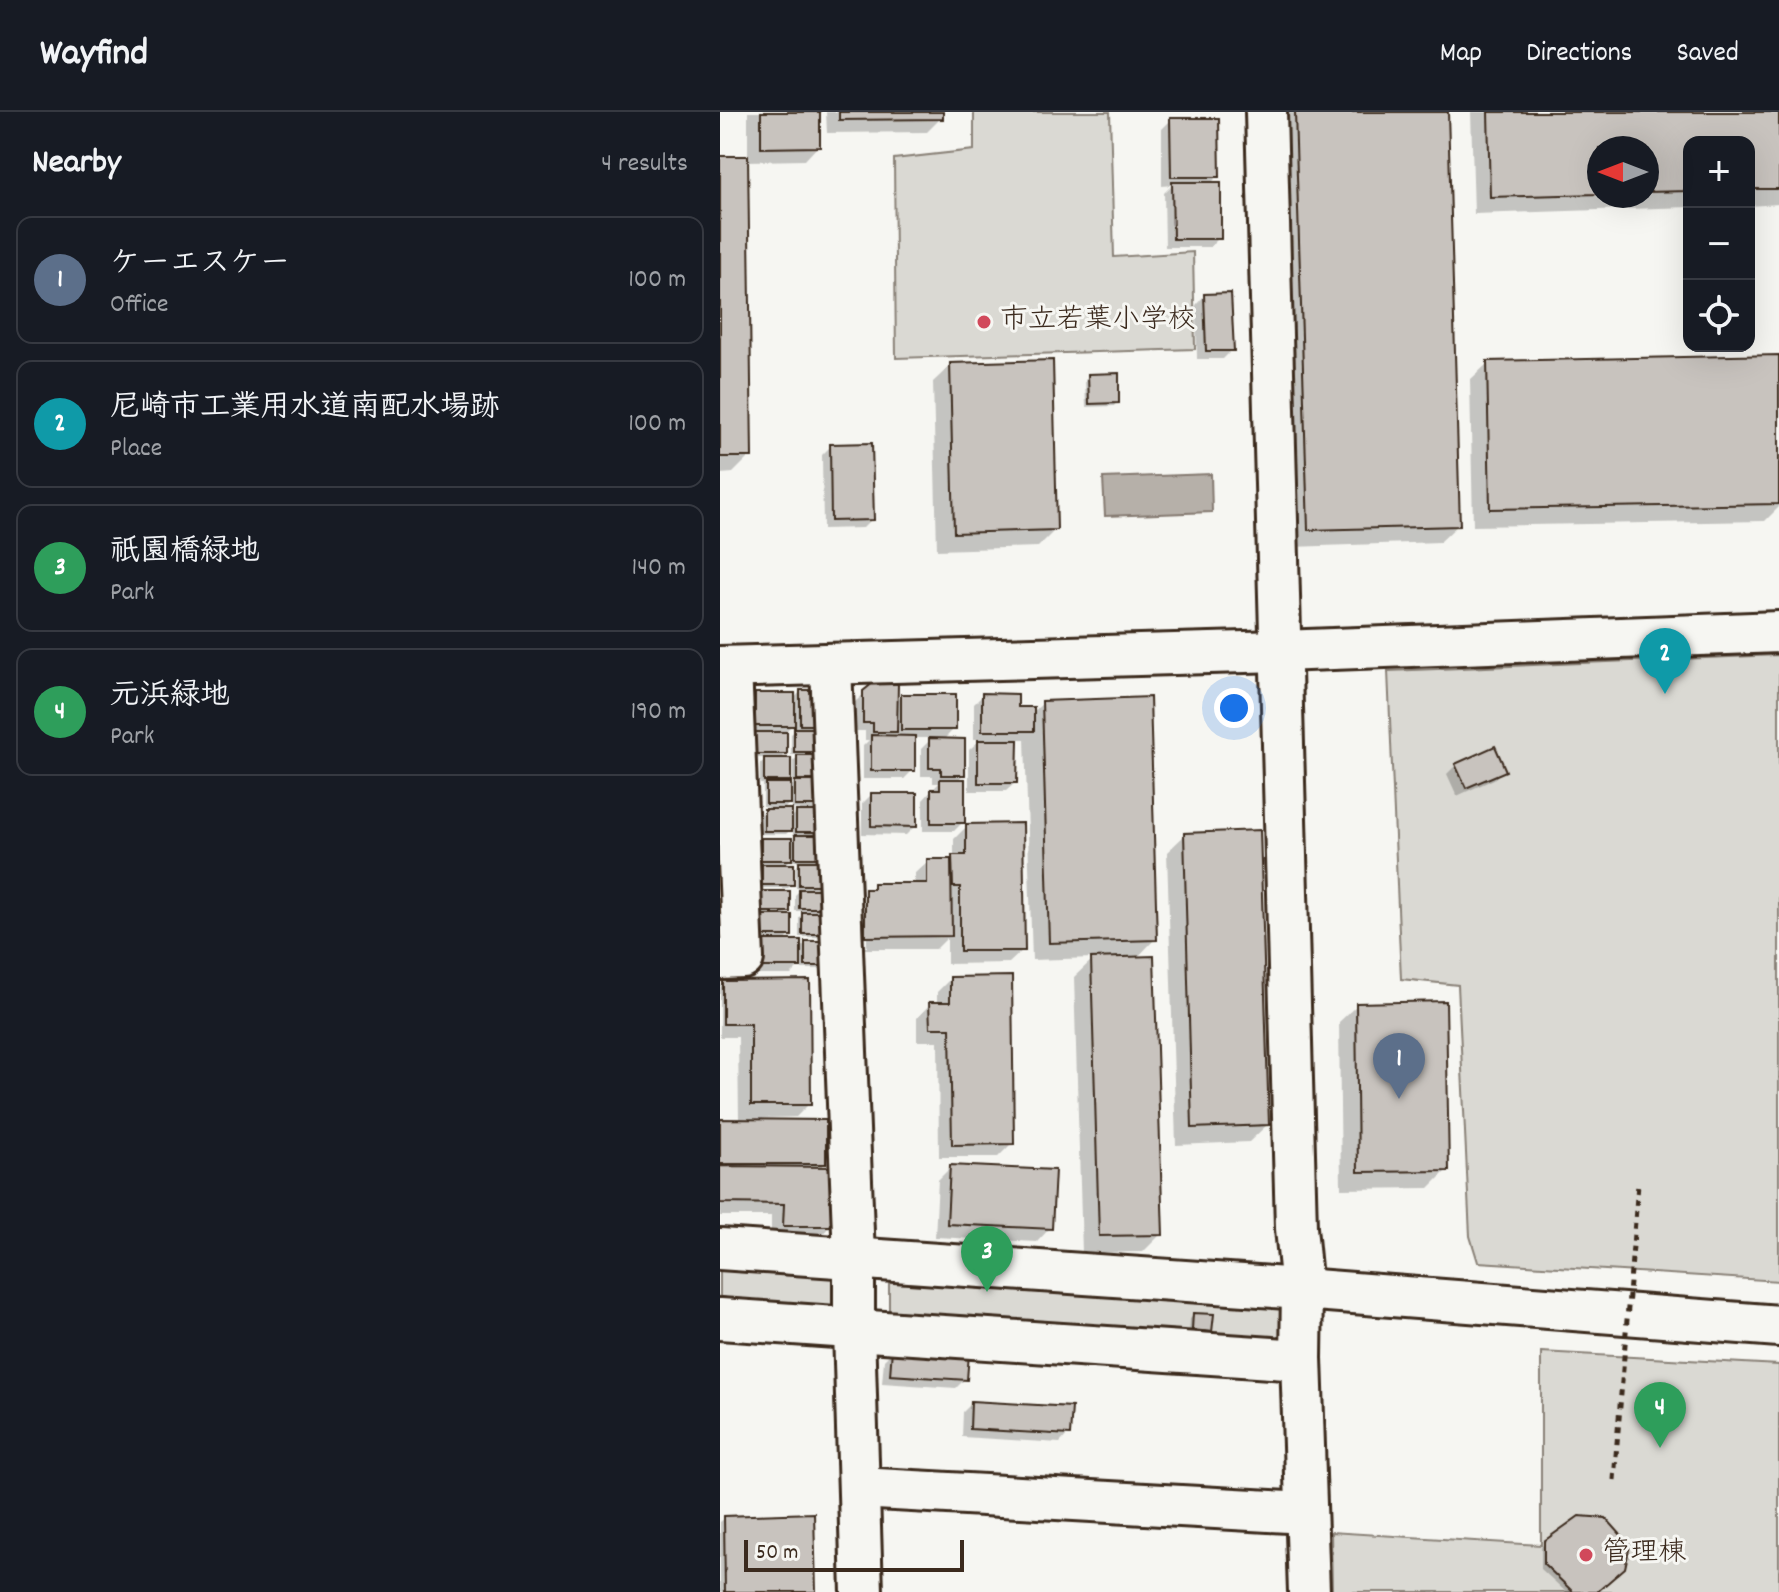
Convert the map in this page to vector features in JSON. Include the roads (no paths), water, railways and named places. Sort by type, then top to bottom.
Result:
[{"type":"street","points":[[1266,112],[1296,1228],[1302,1289],[1301,1358],[1309,1592]]},
{"type":"street","points":[[720,959],[743,958],[726,667],[1281,651],[1779,632]]},
{"type":"street","points":[[831,665],[854,1258],[862,1592]]},
{"type":"street","points":[[720,1249],[1779,1326]]},
{"type":"street","points":[[720,1319],[1301,1358]]},
{"type":"street","points":[[859,1488],[1306,1513]]},
{"type":"place","name":"市立若葉小学校","points":[[984,322]]},
{"type":"place","name":"尼崎市工業用水道南配水場跡","points":[[1665,694]]},
{"type":"place","name":"ケーエスケー","points":[[1399,1099]]},
{"type":"place","name":"祇園橋緑地","points":[[987,1292]]},
{"type":"place","name":"元浜緑地","points":[[1660,1448]]},
{"type":"place","name":"管理棟","points":[[1586,1555]]}]
